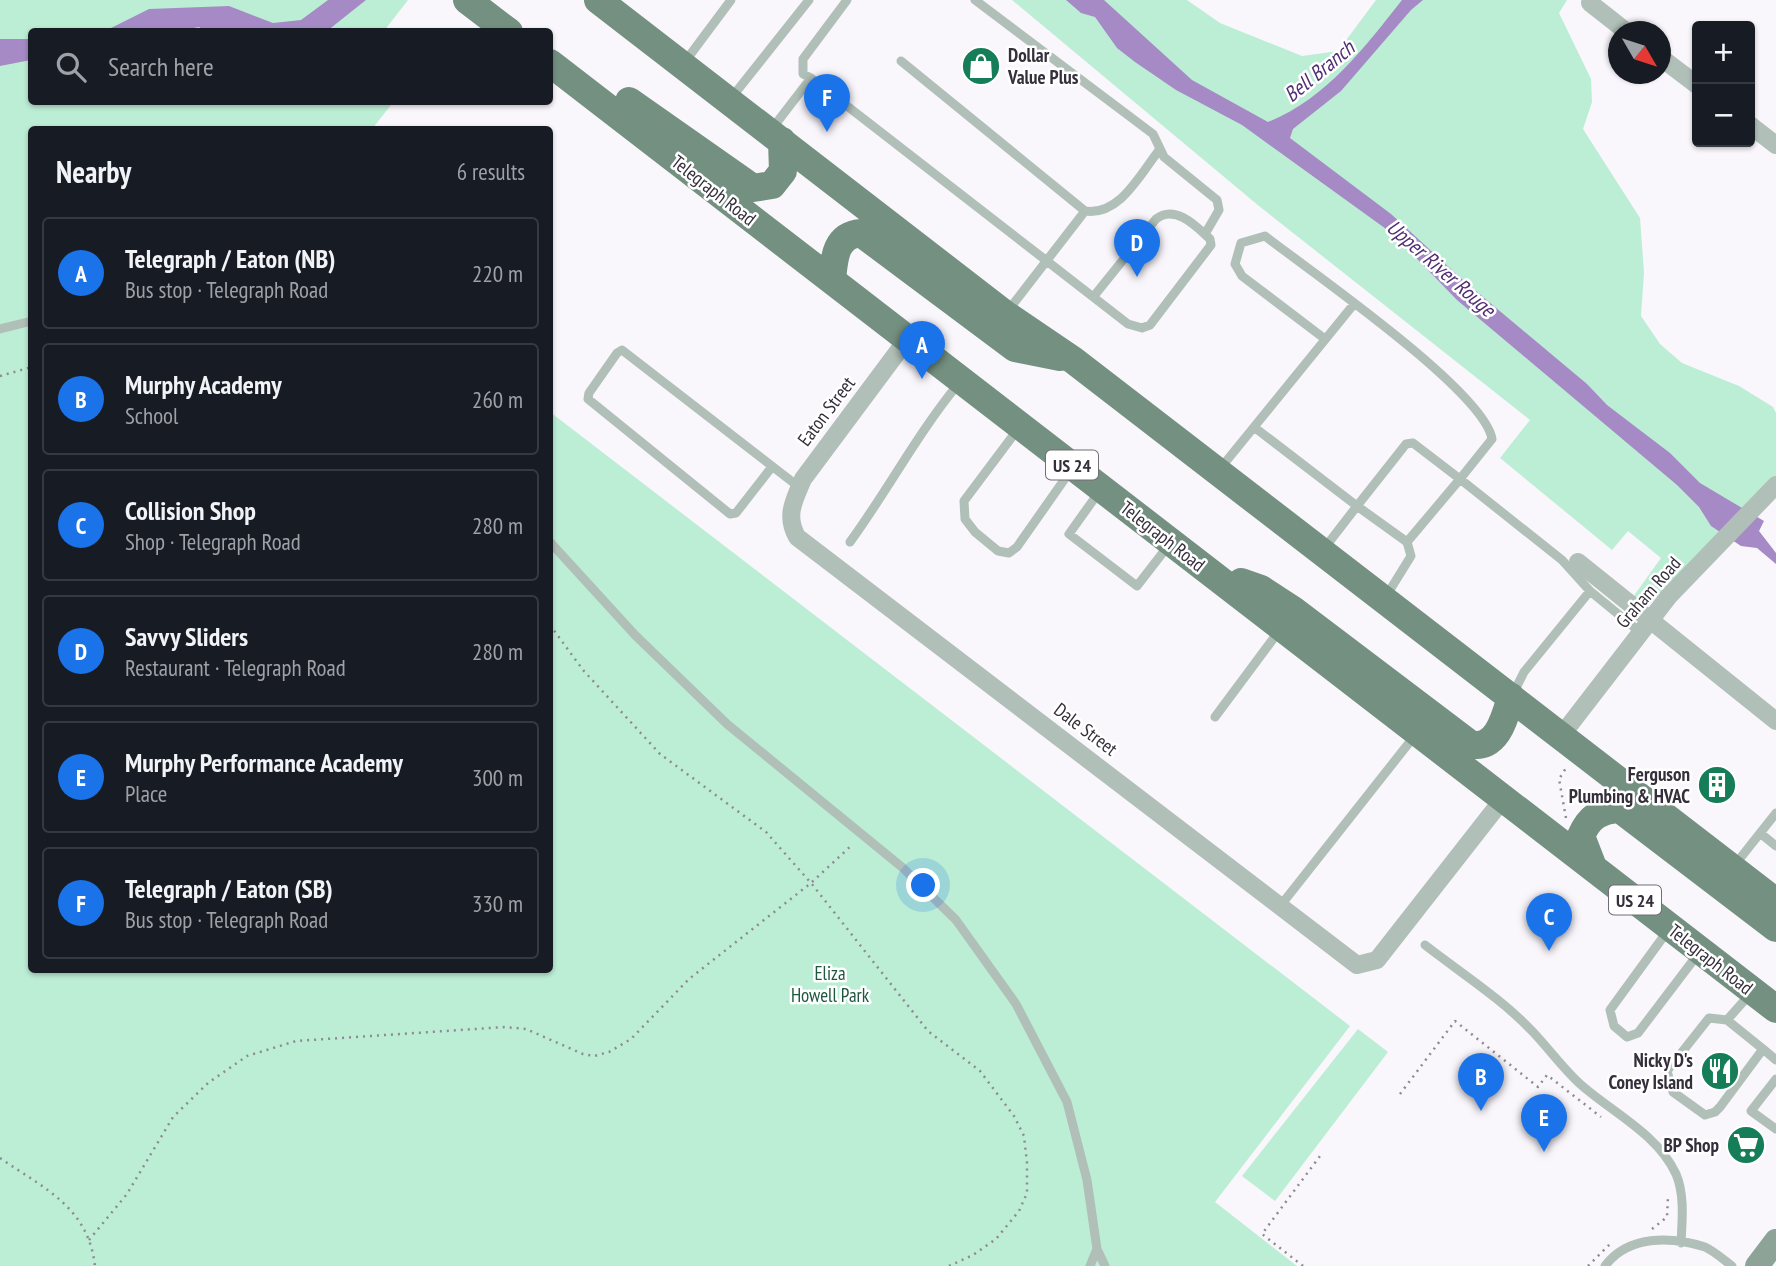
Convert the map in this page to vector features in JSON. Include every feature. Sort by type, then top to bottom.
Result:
[{"type":"main road","points":[[467,0],[504,28]]},
{"type":"main road","points":[[611,7],[1005,314],[1073,360],[1776,902]]},
{"type":"main road","name":"Telegraph Road","points":[[553,65],[1776,1009]]},
{"type":"main road","points":[[573,81],[623,96],[753,188],[772,185],[783,171],[776,137]]},
{"type":"main road","points":[[832,280],[835,254],[841,242],[850,234],[861,233],[1015,348],[1073,360]]},
{"type":"main road","points":[[1206,569],[1261,589],[1293,610],[1470,744],[1485,744],[1496,736],[1511,698]]},
{"type":"main road","points":[[1593,867],[1581,835],[1584,827],[1593,816],[1620,809],[1776,928]]},
{"type":"main road","points":[[1756,1266],[1776,1241]]},
{"type":"street","points":[[1590,3],[1613,21]]},
{"type":"street","points":[[1671,65],[1696,84]]},
{"type":"street","points":[[1755,129],[1776,145]]},
{"type":"street","name":"Eaton Street","points":[[790,515],[799,487],[823,448],[908,338]]},
{"type":"street","name":"Graham Road","points":[[1561,736],[1644,627],[1776,485]]},
{"type":"street","name":"Dale Street","points":[[790,515],[789,523],[797,537],[1357,965],[1377,960],[1503,799]]},
{"type":"street","points":[[1577,562],[1644,627],[1776,721]]},
{"type":"lane","points":[[682,64],[731,0]]},
{"type":"lane","points":[[729,101],[809,0]]},
{"type":"lane","points":[[847,0],[803,58],[803,74],[811,78],[1094,296],[1135,327],[1150,326],[1211,245],[1205,234],[1174,212],[1160,216],[1094,296]]},
{"type":"lane","points":[[975,0],[1153,134],[1164,158],[1217,200],[1219,210],[1205,234]]},
{"type":"lane","points":[[901,61],[1085,211],[1104,211],[1115,204],[1160,149]]},
{"type":"lane","points":[[776,137],[811,78]]},
{"type":"lane","points":[[1005,314],[1085,211]]},
{"type":"lane","points":[[1325,339],[1242,276],[1235,264],[1241,243],[1265,236],[1441,372],[1490,426],[1492,439],[1407,542]]},
{"type":"lane","points":[[1218,472],[1353,304]]},
{"type":"lane","points":[[0,329],[28,322]]},
{"type":"lane","points":[[771,468],[736,513],[730,514],[606,415],[588,399],[589,393],[617,353],[622,350],[771,468],[799,487]]},
{"type":"lane","points":[[850,542],[873,511],[905,454],[962,379]]},
{"type":"lane","points":[[1020,425],[964,501],[965,519],[975,532],[998,551],[1009,553],[1017,547],[1074,466]]},
{"type":"lane","points":[[1254,426],[1407,542],[1410,556],[1384,599]]},
{"type":"lane","points":[[1322,551],[1406,444],[1413,443],[1562,560],[1590,592],[1644,627]]},
{"type":"lane","points":[[1102,488],[1069,534],[1137,586],[1171,542]]},
{"type":"lane","points":[[553,545],[635,635],[727,724],[862,834],[956,920],[1016,1004],[1067,1102],[1087,1180],[1097,1249],[1105,1266]]},
{"type":"lane","points":[[1511,698],[1524,671],[1590,592]]},
{"type":"lane","points":[[1215,717],[1281,628]]},
{"type":"lane","points":[[1280,905],[1417,733]]},
{"type":"lane","points":[[1732,868],[1776,813]]},
{"type":"lane","points":[[1760,833],[1776,846]]},
{"type":"lane","points":[[1670,928],[1610,1010],[1609,1017],[1614,1026],[1628,1037],[1633,1036],[1700,951]]},
{"type":"lane","points":[[1425,945],[1503,1006],[1534,1033],[1550,1055],[1581,1085],[1658,1147],[1676,1174],[1682,1202],[1681,1242]]},
{"type":"lane","points":[[1727,1020],[1753,991]]},
{"type":"lane","points":[[1763,1049],[1715,1112],[1705,1115],[1673,1092],[1667,1071],[1709,1018],[1727,1020],[1763,1049],[1776,1060]]},
{"type":"lane","points":[[1776,1079],[1751,1111],[1776,1129]]},
{"type":"lane","points":[[1605,1266],[1612,1257],[1639,1241],[1665,1239],[1707,1248],[1732,1266]]},
{"type":"lane","points":[[1090,1266],[1097,1249]]},
{"type":"path","points":[[0,376],[28,368]]},
{"type":"path","points":[[553,629],[583,670],[660,754],[756,824],[811,883],[928,1031],[968,1060],[993,1085],[1024,1136],[1027,1193],[1019,1211],[996,1239],[973,1255],[949,1266]]},
{"type":"path","points":[[1564,819],[1567,816],[1559,779],[1566,768]]},
{"type":"path","points":[[89,1240],[127,1194],[173,1117],[208,1083],[247,1056],[296,1041],[505,1027],[526,1029],[583,1054],[594,1056],[609,1052],[631,1039],[689,979],[811,883],[862,834]]},
{"type":"path","points":[[1400,1094],[1455,1021],[1538,1087],[1547,1075],[1608,1122]]},
{"type":"path","points":[[1303,1266],[1262,1234],[1320,1157]]},
{"type":"path","points":[[0,1158],[67,1205],[78,1217],[89,1240],[95,1266]]},
{"type":"path","points":[[1642,1232],[1660,1225],[1667,1217],[1668,1191]]},
{"type":"path","points":[[1588,1266],[1605,1245],[1615,1242]]},
{"type":"green space","name":"Eliza Howell Park","points":[[0,0],[408,0],[386,28],[28,28],[28,105],[391,105],[374,126],[28,126],[28,973],[553,973],[553,414],[1350,1026],[1215,1202],[1297,1266],[0,1266]]},
{"type":"green space","points":[[1012,0],[1187,0],[1220,23],[1302,56],[1338,51],[1376,0],[1567,0],[1559,13],[1591,79],[1592,102],[1583,129],[1640,218],[1644,273],[1641,316],[1660,344],[1682,363],[1739,386],[1773,407],[1776,413],[1776,476],[1647,607],[1633,597],[1661,558],[1628,531],[1612,550],[1500,458],[1530,420],[1259,206]]},
{"type":"green space","points":[[1358,1029],[1388,1052],[1275,1201],[1242,1176]]},
{"type":"water","points":[[328,0],[366,0],[331,28],[111,28],[149,9],[229,6],[273,23],[301,20]]},
{"type":"water","name":"Upper River Rouge","points":[[1066,0],[1104,0],[1192,80],[1268,122],[1289,112],[1326,86],[1359,53],[1402,0],[1423,0],[1411,10],[1341,91],[1293,129],[1290,138],[1391,214],[1464,281],[1587,384],[1607,405],[1670,453],[1700,483],[1764,521],[1759,531],[1776,553],[1776,564],[1757,548],[1741,546],[1711,526],[1699,507],[1677,485],[1457,300],[1393,234],[1242,125],[1176,90],[1135,62],[1117,48],[1095,17],[1081,13]]},
{"type":"water","points":[[0,39],[28,39],[28,61],[0,66]]},
{"type":"place","name":"Dollar Value Plus","points":[[981,66]]},
{"type":"place","name":"Telegraph / Eaton (SB)","points":[[827,132]]},
{"type":"place","name":"Savvy Sliders","points":[[1137,277]]},
{"type":"place","name":"Telegraph / Eaton (NB)","points":[[922,379]]},
{"type":"place","name":"Ferguson Plumbing & HVAC","points":[[1717,785]]},
{"type":"place","name":"Collision Shop","points":[[1549,951]]},
{"type":"place","name":"Nicky D's Coney Island","points":[[1720,1071]]},
{"type":"place","name":"Murphy Academy","points":[[1481,1111]]},
{"type":"place","name":"BP Shop","points":[[1746,1145]]},
{"type":"place","name":"Murphy Performance Academy","points":[[1544,1152]]},
{"type":"water label","name":"Bell Branch","points":[[1319,71]]}]
